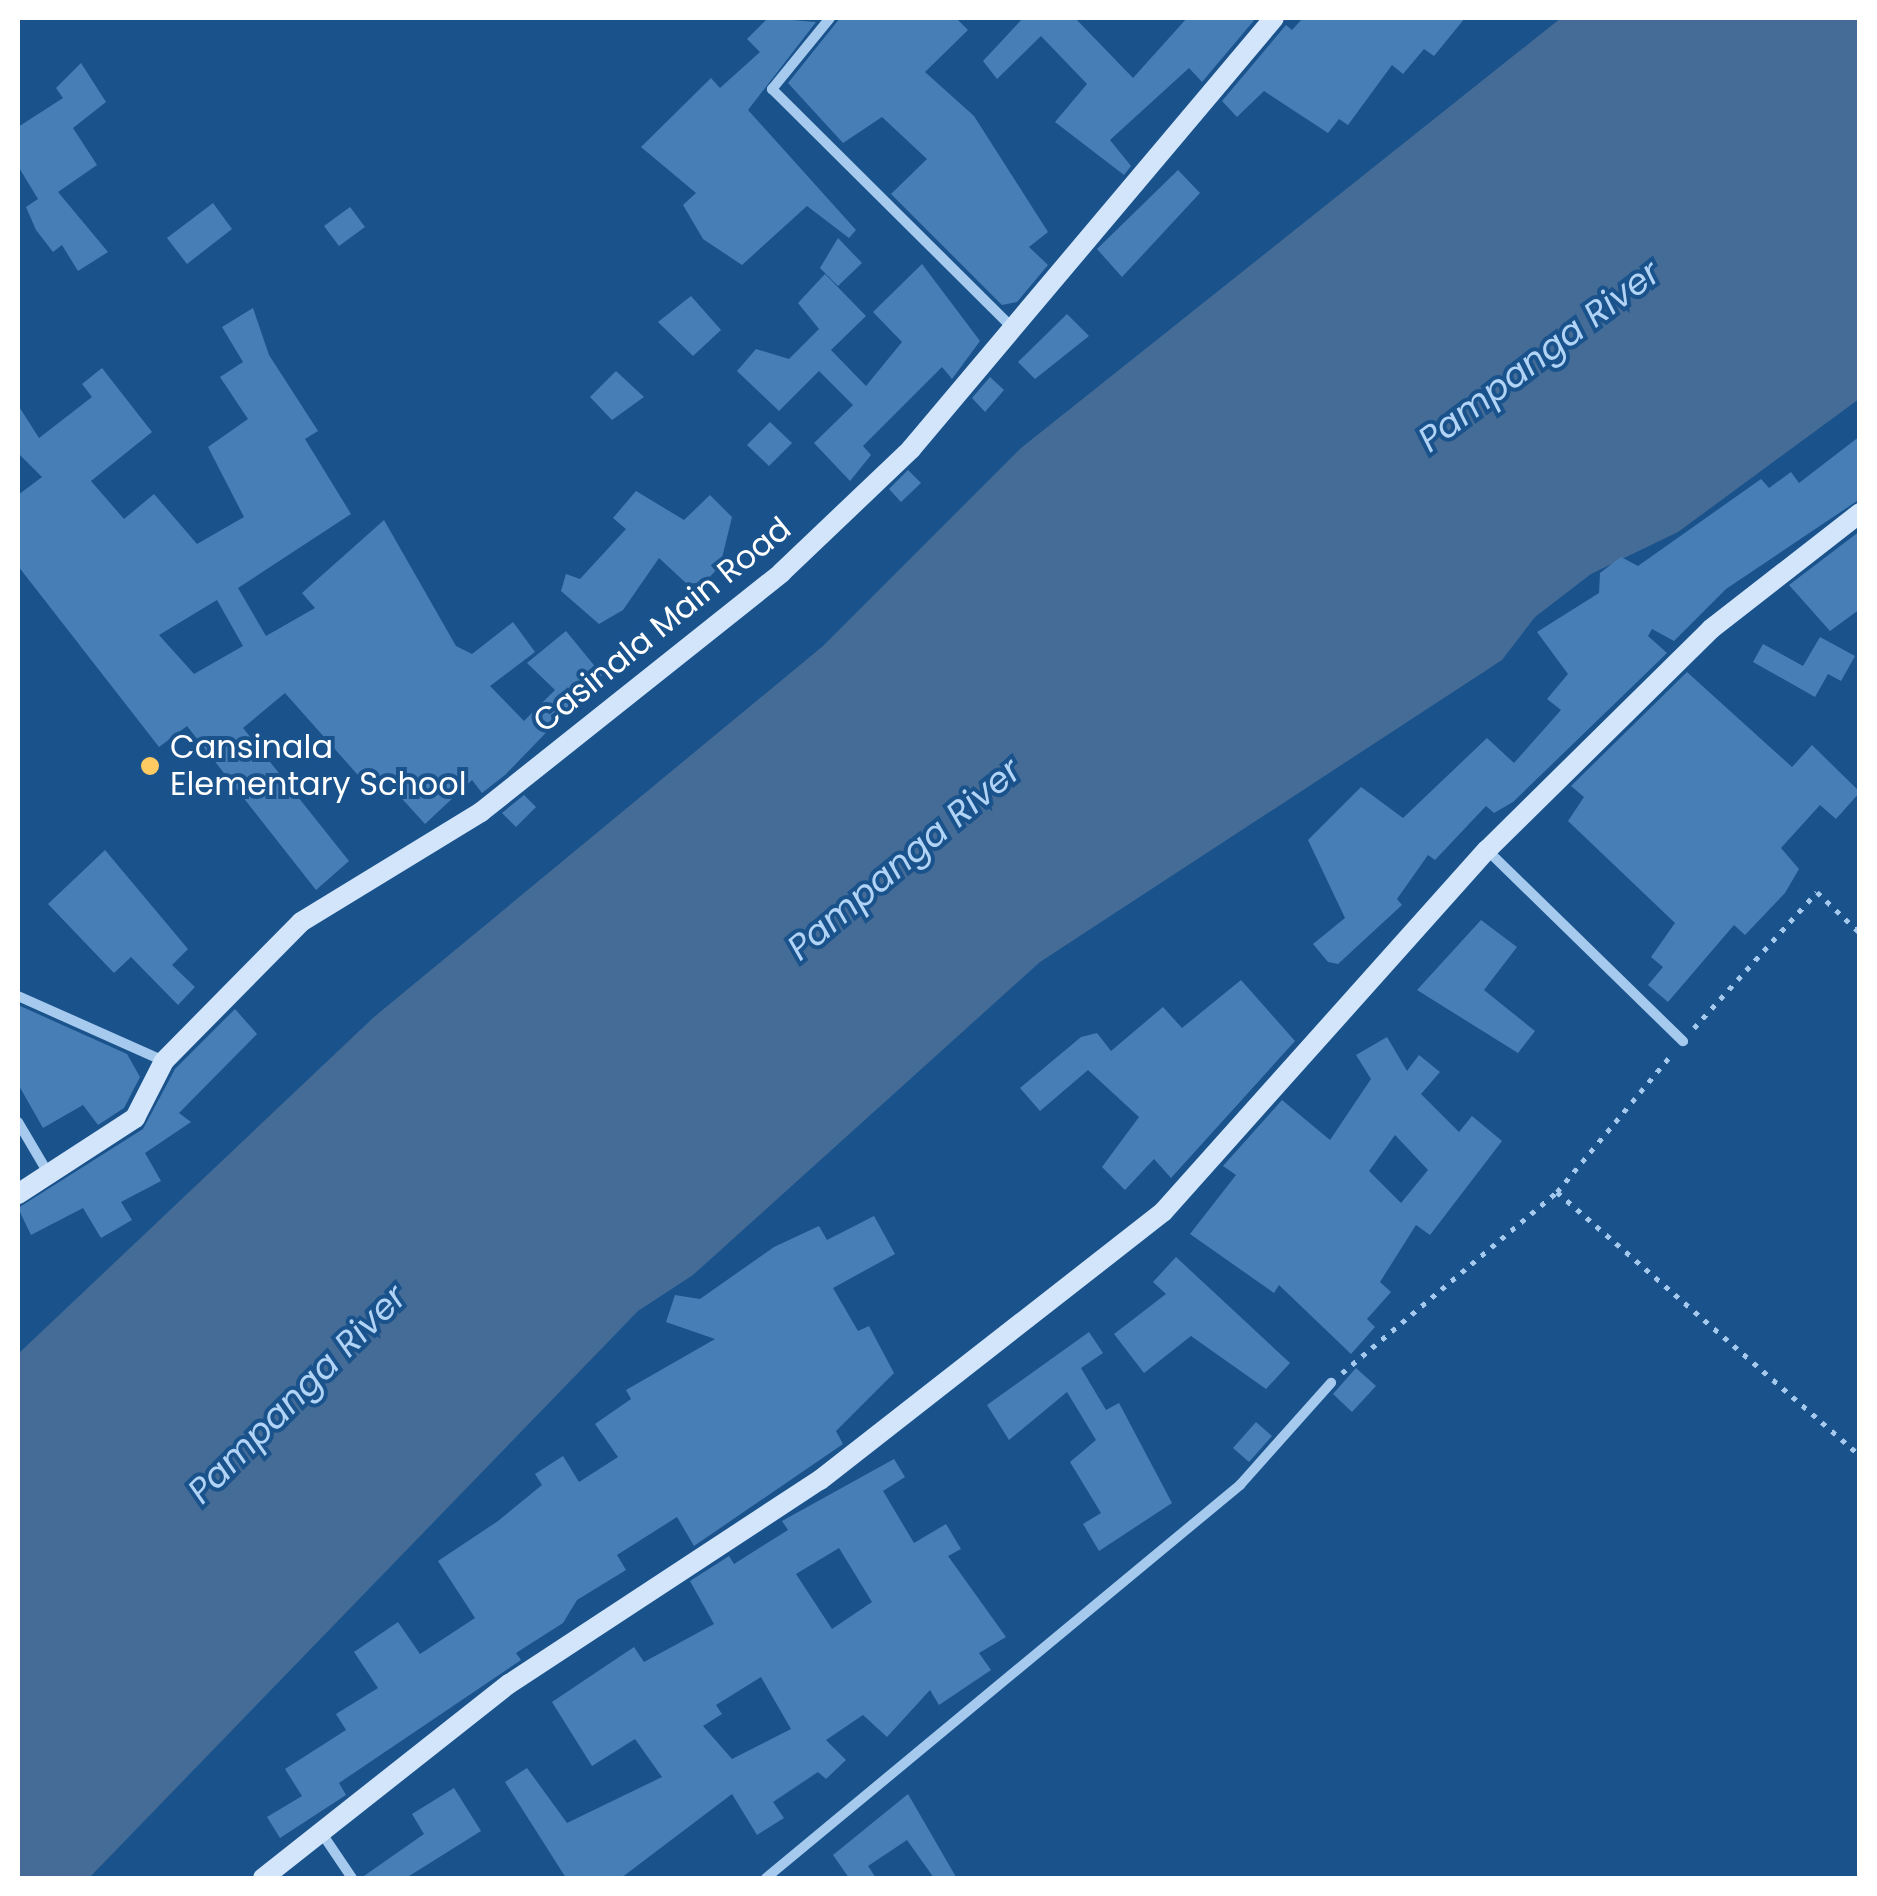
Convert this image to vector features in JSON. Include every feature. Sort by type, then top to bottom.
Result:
[{"type":"main road","name":"Casinala Main Road","points":[[18,1194],[135,1118],[164,1062],[301,922],[481,812],[781,574],[911,449],[1009,324],[1274,18]]},
{"type":"main road","points":[[264,1878],[325,1838],[509,1684],[820,1480],[1163,1212],[1487,850],[1711,629],[1860,512]]},
{"type":"street","points":[[830,18],[772,89],[1009,324]]},
{"type":"street","points":[[1487,850],[1682,1041]]},
{"type":"street","points":[[18,996],[164,1062]]},
{"type":"street","points":[[18,1122],[49,1174]]},
{"type":"street","points":[[766,1878],[1240,1485],[1331,1382]]},
{"type":"street","points":[[325,1838],[352,1878]]},
{"type":"path","points":[[1331,1382],[1557,1192],[1682,1041],[1818,892],[1860,933]]},
{"type":"path","points":[[1557,1192],[1860,1455]]},
{"type":"water","name":"Pampanga River","points":[[1561,18],[1859,18],[1859,399],[1678,532],[1591,574],[1535,617],[1502,660],[1040,962],[693,1275],[638,1311],[89,1878],[18,1878],[18,1354],[374,1017],[823,646],[1021,448]]},
{"type":"building","points":[[768,18],[816,22],[748,110],[856,230],[849,238],[807,206],[742,265],[703,239],[683,205],[696,193],[641,147],[711,78],[720,88],[760,52],[747,39]]},
{"type":"building","points":[[840,18],[956,18],[968,30],[925,72],[974,116],[1048,232],[1029,247],[1048,265],[1017,302],[1002,305],[891,194],[927,159],[882,117],[843,143],[788,83]]},
{"type":"building","points":[[1023,18],[1075,18],[1133,78],[1187,18],[1256,18],[1202,82],[1189,68],[1110,140],[1131,166],[1124,175],[1055,122],[1087,84],[1041,36],[997,79],[983,61]]},
{"type":"building","points":[[1303,18],[1465,18],[1434,56],[1424,49],[1403,74],[1392,65],[1348,125],[1339,119],[1328,133],[1264,91],[1237,117],[1222,101],[1286,25],[1292,30]]},
{"type":"building","points":[[81,63],[106,102],[73,128],[97,165],[58,192],[108,252],[78,271],[62,245],[53,252],[36,230],[26,207],[38,199],[18,166],[18,127],[63,98],[56,88]]},
{"type":"building","points":[[1178,170],[1200,193],[1122,277],[1097,249]]},
{"type":"building","points":[[213,203],[232,229],[187,264],[167,238]]},
{"type":"building","points":[[350,207],[365,227],[339,246],[324,226]]},
{"type":"building","points":[[838,238],[862,263],[838,286],[820,268]]},
{"type":"building","points":[[922,264],[980,341],[952,379],[942,367],[863,446],[871,455],[850,481],[814,443],[853,405],[819,371],[779,411],[737,371],[756,349],[789,359],[819,329],[798,303],[825,274],[866,316],[831,350],[866,386],[902,342],[873,312]]},
{"type":"building","points":[[691,296],[721,330],[693,356],[658,322]]},
{"type":"building","points":[[253,308],[269,355],[318,431],[305,439],[351,514],[238,588],[266,636],[315,608],[302,593],[384,520],[456,646],[472,654],[513,622],[535,652],[490,686],[524,721],[555,690],[527,663],[566,631],[602,675],[505,775],[482,793],[472,780],[425,824],[385,780],[373,792],[285,693],[243,728],[349,861],[316,890],[187,726],[159,747],[18,566],[18,495],[42,477],[18,453],[18,405],[39,438],[92,397],[82,384],[102,368],[152,432],[91,481],[124,519],[154,494],[197,544],[244,517],[208,447],[248,419],[220,377],[243,362],[222,327]],"holes":[[[217,600],[243,646],[194,674],[159,635]]]},
{"type":"building","points":[[1067,314],[1089,336],[1035,379],[1018,362]]},
{"type":"building","points":[[616,371],[644,397],[612,420],[590,397]]},
{"type":"building","points":[[990,377],[1004,390],[985,412],[972,398]]},
{"type":"building","points":[[770,422],[792,443],[769,466],[747,445]]},
{"type":"building","points":[[1860,436],[1860,499],[1726,589],[1674,641],[1652,629],[1648,636],[1667,653],[1513,802],[1494,813],[1486,806],[1435,860],[1428,855],[1397,899],[1402,905],[1338,964],[1328,962],[1313,944],[1345,918],[1308,840],[1361,787],[1403,818],[1487,738],[1514,763],[1561,710],[1547,699],[1568,674],[1537,632],[1599,593],[1600,573],[1621,557],[1638,566],[1761,479],[1769,488],[1791,472],[1799,483]]},
{"type":"building","points":[[908,470],[921,483],[901,502],[889,489]]},
{"type":"building","points":[[636,491],[684,520],[710,495],[732,517],[720,566],[705,582],[687,584],[659,558],[623,610],[599,624],[561,591],[566,574],[580,579],[626,529],[613,518]]},
{"type":"building","points":[[1860,531],[1860,609],[1830,631],[1789,585]]},
{"type":"building","points":[[1820,637],[1855,656],[1841,681],[1828,674],[1815,697],[1753,662],[1763,644],[1803,666]]},
{"type":"building","points":[[1687,672],[1792,767],[1812,745],[1860,792],[1836,819],[1820,805],[1781,848],[1799,869],[1785,893],[1745,935],[1734,925],[1668,1002],[1648,985],[1663,967],[1651,957],[1675,923],[1568,821],[1584,797],[1571,786]]},
{"type":"building","points":[[524,795],[536,807],[516,827],[502,813]]},
{"type":"building","points":[[105,850],[188,949],[172,965],[195,987],[178,1005],[131,957],[114,973],[48,904]]},
{"type":"building","points":[[1481,920],[1517,947],[1484,990],[1535,1031],[1518,1053],[1417,990]]},
{"type":"building","points":[[1241,980],[1295,1041],[1171,1178],[1154,1159],[1125,1190],[1102,1167],[1139,1117],[1088,1070],[1040,1111],[1020,1088],[1081,1037],[1097,1033],[1111,1051],[1163,1007],[1182,1028]]},
{"type":"building","points":[[18,1005],[127,1054],[140,1077],[124,1108],[98,1125],[83,1105],[43,1128],[18,1084]]},
{"type":"building","points":[[235,1009],[257,1034],[179,1113],[191,1122],[145,1153],[161,1181],[121,1202],[132,1220],[101,1238],[83,1208],[31,1235],[18,1208],[143,1129],[175,1069]]},
{"type":"building","points":[[1387,1037],[1407,1071],[1419,1055],[1440,1072],[1421,1094],[1459,1132],[1472,1116],[1502,1141],[1430,1235],[1416,1225],[1380,1282],[1391,1292],[1367,1319],[1375,1327],[1351,1354],[1279,1285],[1274,1293],[1190,1234],[1236,1175],[1223,1166],[1282,1100],[1330,1140],[1371,1079],[1356,1055]],"holes":[[[1395,1135],[1428,1170],[1401,1203],[1369,1171]]]},
{"type":"building","points":[[874,1216],[895,1254],[833,1288],[858,1331],[869,1326],[894,1373],[836,1431],[843,1444],[694,1546],[677,1517],[617,1555],[626,1570],[577,1600],[563,1623],[516,1653],[521,1660],[339,1783],[346,1795],[280,1838],[267,1817],[302,1796],[285,1769],[346,1730],[336,1714],[378,1688],[354,1652],[398,1622],[420,1654],[475,1618],[438,1561],[498,1521],[542,1485],[535,1474],[563,1456],[579,1482],[618,1457],[595,1424],[631,1399],[626,1390],[715,1339],[666,1322],[675,1295],[700,1299],[774,1247],[819,1226],[827,1240]]},
{"type":"building","points":[[1176,1257],[1290,1363],[1266,1389],[1191,1336],[1144,1373],[1114,1334],[1166,1294],[1153,1282]]},
{"type":"building","points":[[1089,1332],[1103,1353],[1081,1368],[1106,1410],[1119,1403],[1172,1503],[1099,1551],[1083,1524],[1101,1513],[1070,1462],[1096,1440],[1067,1392],[1009,1440],[987,1405]]},
{"type":"building","points":[[1356,1368],[1376,1386],[1352,1412],[1333,1394]]},
{"type":"building","points":[[1256,1422],[1272,1436],[1249,1462],[1233,1448]]},
{"type":"building","points":[[894,1459],[905,1477],[883,1491],[914,1543],[946,1524],[961,1549],[948,1556],[1006,1637],[979,1653],[991,1670],[939,1705],[930,1690],[887,1737],[863,1715],[826,1740],[846,1760],[826,1779],[818,1772],[773,1802],[784,1818],[757,1835],[732,1794],[621,1878],[566,1878],[505,1782],[527,1768],[567,1823],[662,1777],[635,1739],[592,1766],[552,1702],[634,1647],[644,1662],[714,1624],[690,1581],[729,1556],[734,1564],[788,1530],[782,1521]],"holes":[[[839,1548],[872,1602],[832,1629],[796,1574]],[[761,1677],[791,1729],[732,1759],[703,1726],[722,1714],[716,1705]]]},
{"type":"building","points":[[454,1788],[481,1831],[406,1878],[361,1878],[424,1834],[412,1814]]},
{"type":"building","points":[[908,1794],[956,1877],[934,1878],[907,1840],[868,1866],[876,1878],[849,1878],[833,1855]]},
{"type":"place","name":"Cansinala Elementary School","points":[[150,766]]}]
